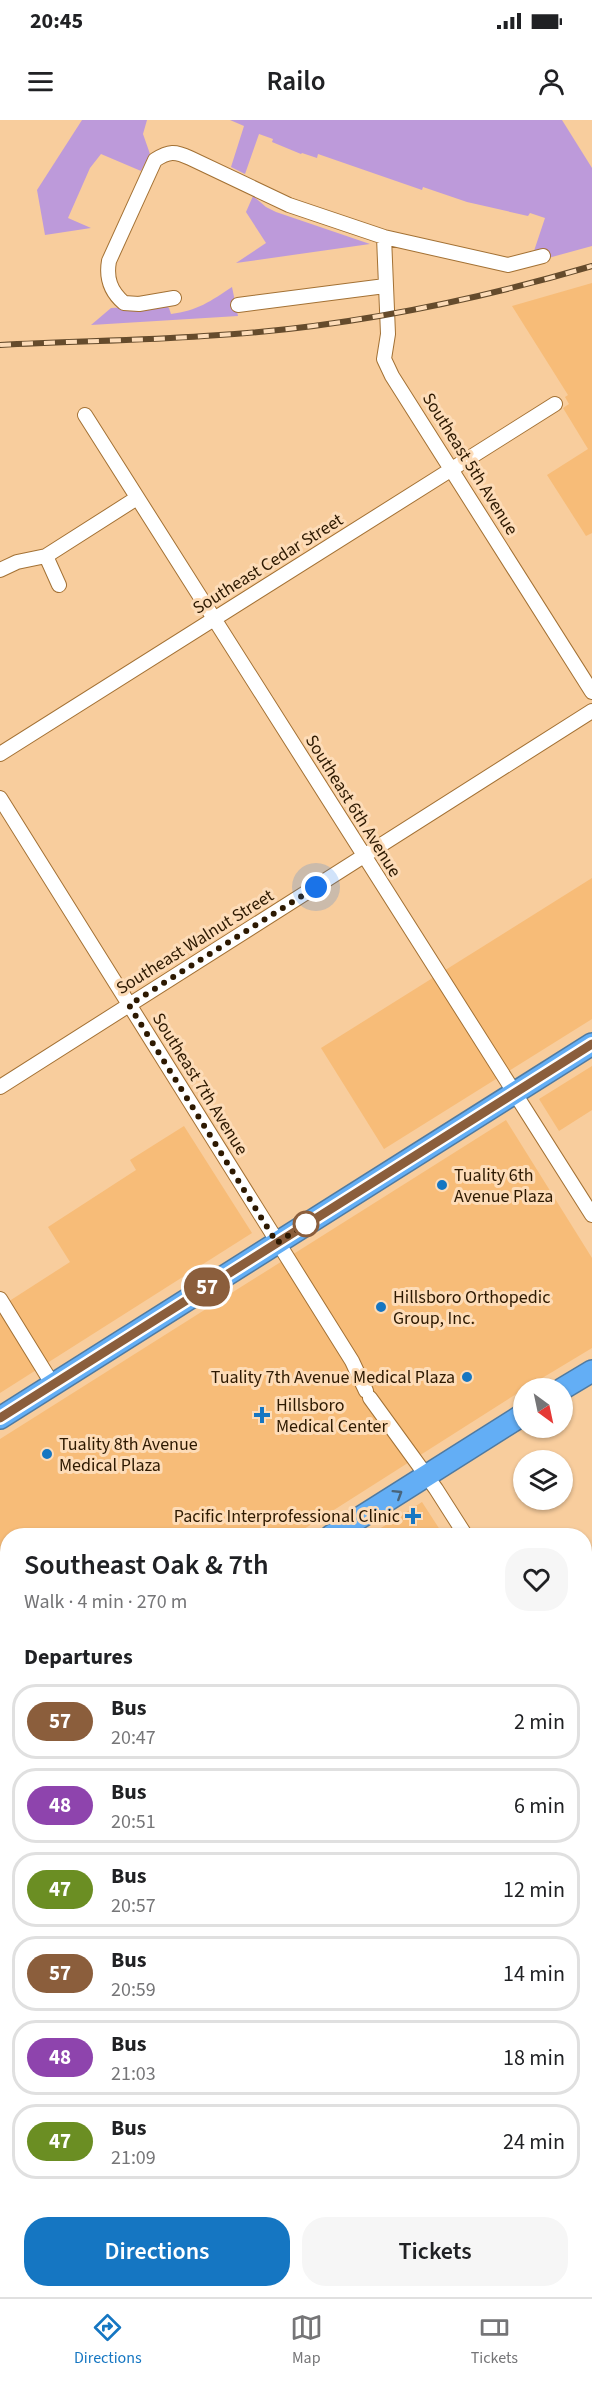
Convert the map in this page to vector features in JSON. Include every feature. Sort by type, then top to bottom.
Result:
[{"type":"highway","points":[[0,1418],[592,1044]]},
{"type":"highway","points":[[573,1382],[592,1371]]},
{"type":"highway","points":[[344,1528],[513,1421]]},
{"type":"street","points":[[174,298],[139,304],[124,303],[109,282],[107,273],[110,261],[155,160],[170,152],[177,152],[289,205],[384,237],[508,265],[543,256]]},
{"type":"street","name":"Southeast 5th Avenue","points":[[384,237],[388,334],[384,359],[392,376],[592,692]]},
{"type":"street","points":[[238,305],[385,286]]},
{"type":"street","name":"Southeast Cedar Street","points":[[0,754],[555,404]]},
{"type":"street","name":"Southeast 6th Avenue","points":[[85,415],[592,1215]]},
{"type":"street","points":[[0,570],[17,562],[46,556],[137,498]]},
{"type":"street","points":[[46,556],[59,585]]},
{"type":"street","name":"Southeast Walnut Street","points":[[0,1087],[592,711]]},
{"type":"street","name":"Southeast 7th Avenue","points":[[0,798],[352,1361],[368,1394],[427,1476],[461,1528]]},
{"type":"street","points":[[0,1299],[53,1384]]},
{"type":"shaded area","points":[[82,120],[147,120],[143,134],[150,154],[141,171],[101,154],[90,168],[68,218],[91,228],[45,235],[37,190]]},
{"type":"shaded area","points":[[230,120],[562,120],[592,168],[592,246],[530,263],[545,218],[530,213],[528,216],[467,202],[423,187],[422,190],[318,154],[317,158],[301,154],[259,134],[245,174],[231,167],[244,126]]},
{"type":"shaded area","points":[[253,196],[276,212],[370,244],[236,263],[266,243],[246,212]]},
{"type":"shaded area","points":[[592,283],[592,533],[586,536],[547,475],[588,449],[563,408],[569,404],[565,397],[568,395],[512,306]]},
{"type":"shaded area","points":[[232,287],[238,316],[91,325],[111,308],[165,305],[171,314],[196,308]]},
{"type":"shaded area","points":[[592,878],[592,1019],[384,1149],[321,1048]]},
{"type":"shaded area","points":[[592,1066],[592,1110],[559,1131],[539,1099]]},
{"type":"shaded area","name":"Hillsboro Medical Center","points":[[506,1120],[592,1258],[592,1348],[542,1378],[513,1378],[513,1396],[306,1528],[0,1528],[0,1439]]},
{"type":"shaded area","points":[[184,1126],[252,1233],[0,1393],[0,1307],[70,1262],[48,1227],[136,1170],[130,1160]]},
{"type":"shaded area","points":[[422,1502],[439,1528],[381,1528]]},
{"type":"railway","points":[[0,345],[178,338],[351,321],[497,292],[592,266]]},
{"type":"bus line","name":"57","points":[[0,1418],[592,1044]]},
{"type":"place","name":"Tuality 6th Avenue Plaza","points":[[442,1185]]},
{"type":"place","name":"Hillsboro Orthopedic Group, Inc.","points":[[381,1307]]},
{"type":"place","name":"Tuality 7th Avenue Medical Plaza","points":[[467,1377]]},
{"type":"place","name":"Hillsboro Medical Center","points":[[262,1415]]},
{"type":"place","name":"Tuality 8th Avenue Medical Plaza","points":[[47,1454]]},
{"type":"place","name":"Pacific Interprofessional Clinic","points":[[413,1516]]},
{"type":"route","points":[[306,1224],[277,1243],[129,1005],[316,887]]}]
